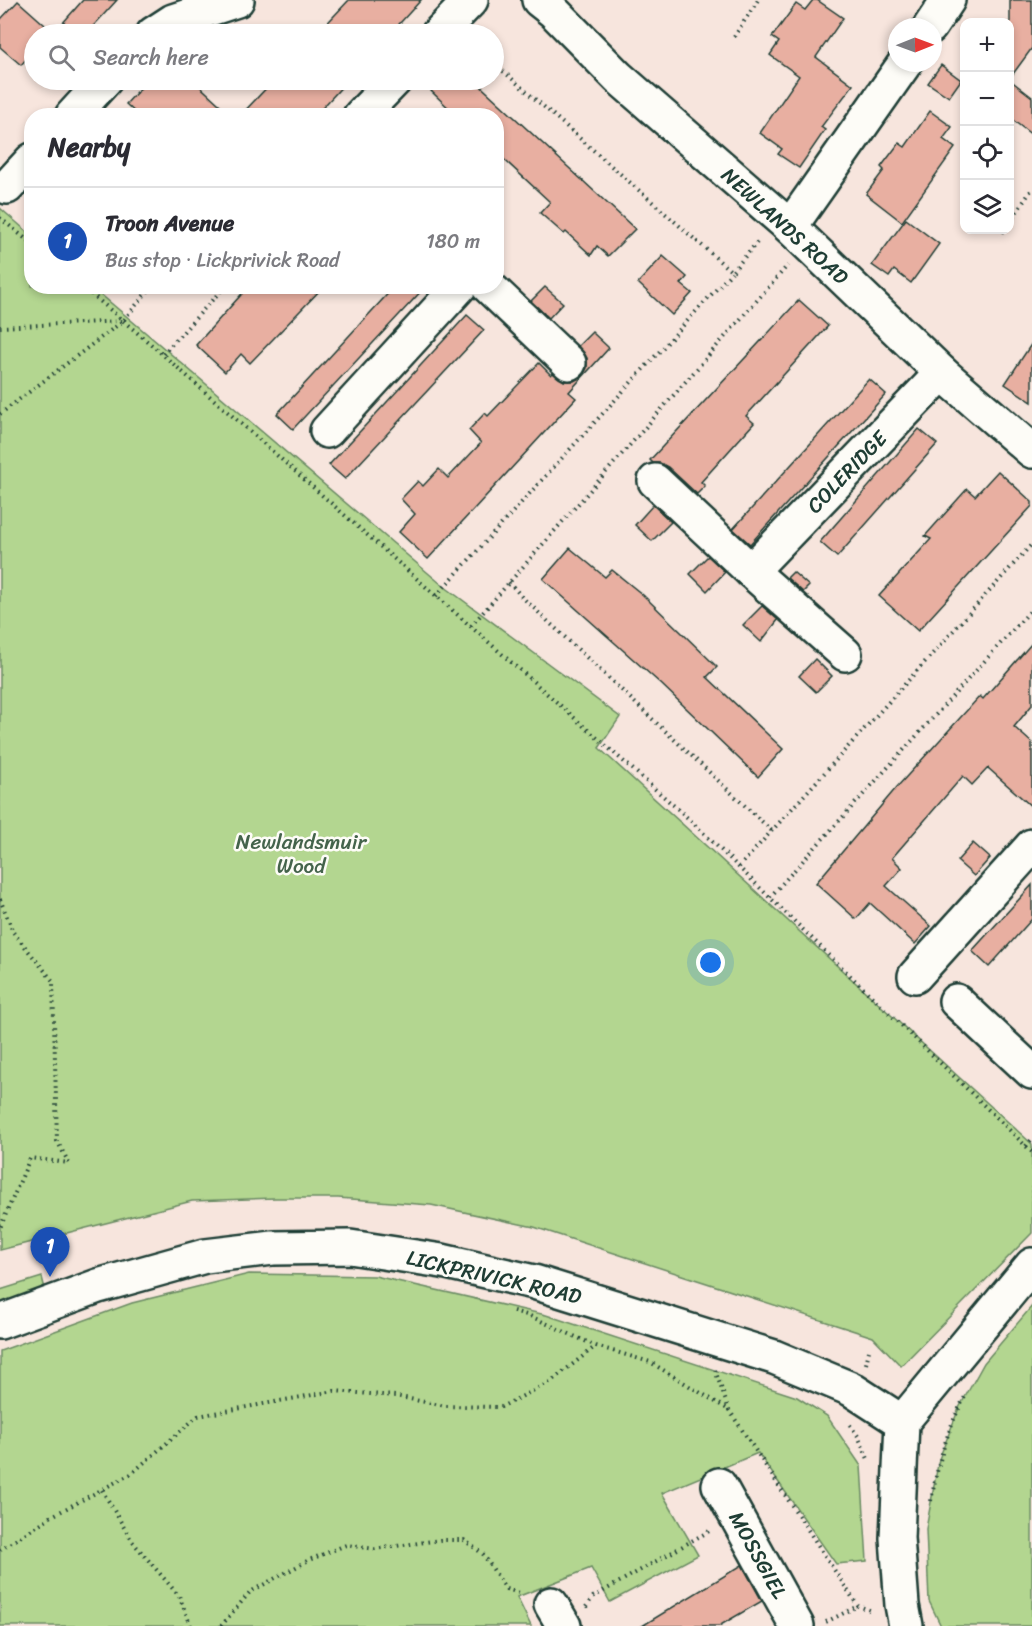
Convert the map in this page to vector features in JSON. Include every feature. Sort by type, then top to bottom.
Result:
[{"type":"street","points":[[169,24],[237,0]]},
{"type":"street","points":[[448,24],[471,0]]},
{"type":"street","points":[[936,18],[948,0]]},
{"type":"street","name":"NEWLANDS ROAD","points":[[551,4],[618,77],[792,229],[942,373],[1032,451]]},
{"type":"street","points":[[792,229],[898,72]]},
{"type":"street","points":[[79,108],[96,90]]},
{"type":"street","points":[[368,108],[385,90]]},
{"type":"street","points":[[4,203],[24,172]]},
{"type":"street","points":[[327,431],[452,294]]},
{"type":"street","points":[[497,294],[570,363]]},
{"type":"street","name":"COLERIDGE","points":[[751,571],[942,373]]},
{"type":"street","points":[[655,481],[751,571],[845,654]]},
{"type":"street","points":[[915,976],[1032,846]]},
{"type":"street","points":[[956,1001],[1032,1072]]},
{"type":"street","name":"LICKPRIVICK ROAD","points":[[0,1322],[98,1286],[206,1256],[273,1248],[350,1247],[442,1261],[534,1282],[774,1357],[859,1393],[902,1422]]},
{"type":"street","points":[[893,1620],[902,1605],[897,1538],[902,1422],[1032,1265]]},
{"type":"street","name":"MOSSGIEL","points":[[719,1485],[797,1626]]},
{"type":"path","points":[[734,37],[758,0]]},
{"type":"path","points":[[504,72],[732,272]]},
{"type":"path","points":[[1014,216],[1032,189]]},
{"type":"path","points":[[4,203],[24,232]]},
{"type":"path","points":[[436,596],[732,272],[792,229]]},
{"type":"path","points":[[471,626],[509,582],[792,229]]},
{"type":"path","points":[[91,294],[163,354],[689,819],[1032,1152]]},
{"type":"path","points":[[0,414],[123,321],[145,294]]},
{"type":"path","points":[[163,354],[218,294]]},
{"type":"path","points":[[0,327],[123,321]]},
{"type":"path","points":[[739,867],[1032,544]]},
{"type":"path","points":[[509,582],[522,597],[772,831]]},
{"type":"path","points":[[770,897],[1032,609]]},
{"type":"path","points":[[0,899],[13,933],[53,981],[57,1141],[69,1163],[30,1158],[0,1228]]},
{"type":"path","points":[[1026,1146],[1032,1139]]},
{"type":"path","points":[[508,1309],[530,1316],[596,1346],[650,1362],[729,1410]]},
{"type":"path","points":[[701,1334],[729,1410],[858,1606],[893,1620]]},
{"type":"path","points":[[0,1550],[52,1516],[131,1474],[198,1416],[334,1391],[395,1396],[445,1406],[501,1407],[550,1382],[596,1346]]},
{"type":"path","points":[[869,1351],[859,1393],[842,1414],[858,1436],[870,1462],[870,1472]]},
{"type":"path","points":[[930,1505],[939,1459],[959,1408],[969,1390]]},
{"type":"path","points":[[102,1490],[132,1541],[179,1596],[191,1626]]},
{"type":"path","points":[[221,1626],[250,1592],[309,1560],[346,1545],[375,1549],[440,1540],[464,1540],[483,1554],[506,1589],[567,1616],[586,1608],[593,1597],[735,1516]]},
{"type":"path","points":[[816,1626],[858,1606]]},
{"type":"green space","name":"Newlandsmuir Wood","points":[[0,208],[24,229],[24,294],[100,294],[441,584],[620,717],[599,748],[1032,1144],[1032,1233],[901,1366],[873,1337],[534,1227],[431,1205],[338,1198],[192,1201],[0,1250]]},
{"type":"green space","points":[[249,1274],[375,1276],[546,1315],[797,1397],[827,1416],[861,1466],[867,1561],[836,1564],[758,1453],[662,1493],[698,1555],[610,1602],[591,1568],[517,1597],[531,1626],[0,1626],[0,1351],[132,1303]]},
{"type":"green space","points":[[42,1277],[46,1293],[0,1308],[0,1290]]},
{"type":"green space","points":[[1032,1306],[1032,1626],[941,1626],[929,1601],[926,1529],[939,1459],[959,1408],[984,1363]]},
{"type":"building","points":[[83,0],[117,0],[95,24],[62,24]]},
{"type":"building","points":[[349,0],[421,0],[399,24],[326,24]]},
{"type":"building","points":[[813,0],[817,0],[843,18],[816,57],[853,85],[821,127],[825,130],[799,168],[778,154],[782,149],[760,133],[799,76],[770,55],[779,42],[772,37],[796,4],[805,10]]},
{"type":"building","points":[[1010,0],[1032,0],[1032,48],[1014,73],[1014,18],[1010,18]]},
{"type":"building","points":[[18,1],[44,24],[24,24],[24,62],[21,65],[0,47],[0,20]]},
{"type":"building","points":[[942,66],[960,79],[949,97],[928,83],[936,72],[942,72]]},
{"type":"building","points":[[1014,83],[1032,97],[1032,135],[1014,121]]},
{"type":"building","points":[[139,90],[204,90],[223,108],[130,108],[126,104]]},
{"type":"building","points":[[265,90],[339,90],[322,108],[248,108]]},
{"type":"building","points":[[485,90],[635,229],[608,256],[597,246],[591,255],[566,232],[564,234],[540,213],[550,202],[504,159],[504,108],[449,108],[431,91]]},
{"type":"building","points":[[930,111],[952,127],[943,139],[955,148],[902,222],[866,194],[884,170],[881,167],[899,143],[905,147]]},
{"type":"building","points":[[906,219],[939,244],[911,283],[894,270],[889,277],[872,265]]},
{"type":"building","points":[[663,256],[687,277],[681,284],[692,293],[672,315],[638,283]]},
{"type":"building","points":[[545,287],[563,303],[549,318],[531,301]]},
{"type":"building","points":[[242,294],[316,294],[250,363],[241,354],[225,372],[196,345]]},
{"type":"building","points":[[388,294],[419,294],[293,429],[277,414]]},
{"type":"building","points":[[799,300],[828,326],[746,416],[754,423],[701,482],[705,486],[697,494],[668,467],[650,460]]},
{"type":"building","points":[[467,315],[484,330],[345,479],[329,465]]},
{"type":"building","points":[[592,332],[609,348],[569,392],[576,398],[428,559],[399,532],[415,514],[401,499],[418,481],[423,486],[439,469],[448,478],[481,443],[469,430],[485,413],[488,416],[539,363],[551,375],[553,373],[564,381],[574,381],[582,376],[587,368],[587,358],[578,346]]},
{"type":"building","points":[[1032,343],[1032,402],[1005,384]]},
{"type":"building","points":[[869,379],[886,394],[750,544],[733,529]]},
{"type":"building","points":[[919,429],[937,444],[837,557],[820,542]]},
{"type":"building","points":[[998,471],[1032,502],[1032,506],[918,631],[879,596],[931,539],[925,536],[967,489],[975,496]]},
{"type":"building","points":[[653,505],[671,522],[652,541],[635,525]]},
{"type":"building","points":[[570,548],[605,577],[612,570],[643,595],[717,667],[707,677],[783,749],[758,777],[661,684],[543,579]]},
{"type":"building","points":[[708,556],[725,572],[707,591],[690,574]]},
{"type":"building","points":[[793,572],[809,586],[803,592],[787,578]]},
{"type":"building","points":[[762,606],[778,620],[761,642],[743,625]]},
{"type":"building","points":[[1032,643],[1032,705],[1014,727],[1032,743],[1032,807],[988,768],[972,785],[963,776],[892,858],[902,868],[886,886],[931,926],[915,944],[870,903],[856,919],[816,883],[897,787],[980,696],[983,699]]},
{"type":"building","points":[[815,659],[832,676],[816,692],[799,676]]},
{"type":"building","points":[[973,843],[990,858],[974,876],[957,861]]},
{"type":"building","points":[[1032,885],[1032,919],[989,967],[972,951]]},
{"type":"building","points":[[742,1565],[762,1601],[719,1626],[642,1626]]},
{"type":"place","name":"Troon Avenue","points":[[50,1277]]}]
